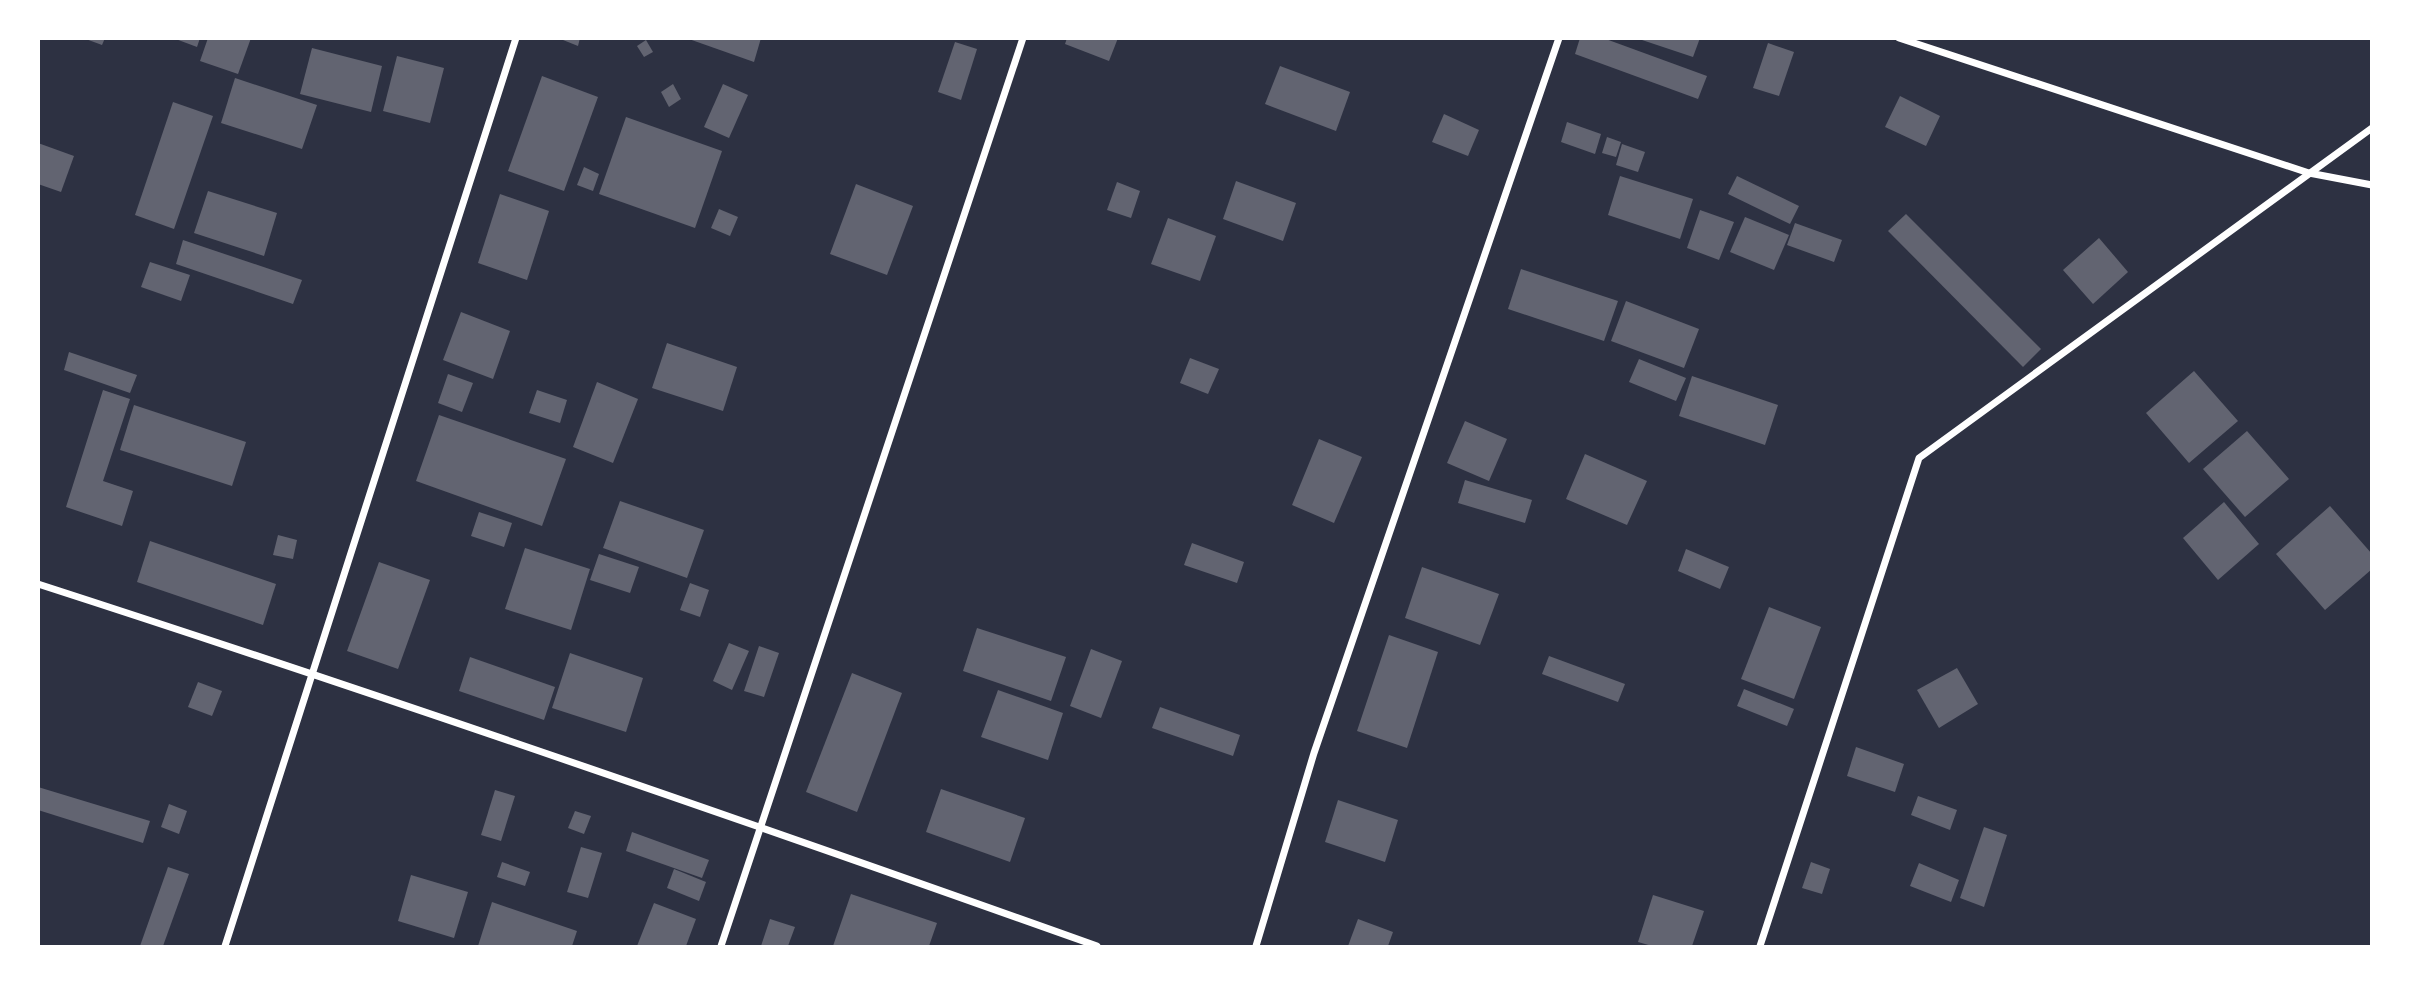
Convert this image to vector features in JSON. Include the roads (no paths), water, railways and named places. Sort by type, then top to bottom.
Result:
[{"type":"street","points":[[225,947],[516,38]]},
{"type":"street","points":[[721,947],[1023,38]]},
{"type":"street","points":[[1256,947],[1314,752],[1559,38]]},
{"type":"street","points":[[1899,38],[2309,173],[2371,185]]},
{"type":"street","points":[[1760,947],[1919,458],[2371,128]]},
{"type":"street","points":[[38,584],[313,673],[761,827],[1097,947]]}]
